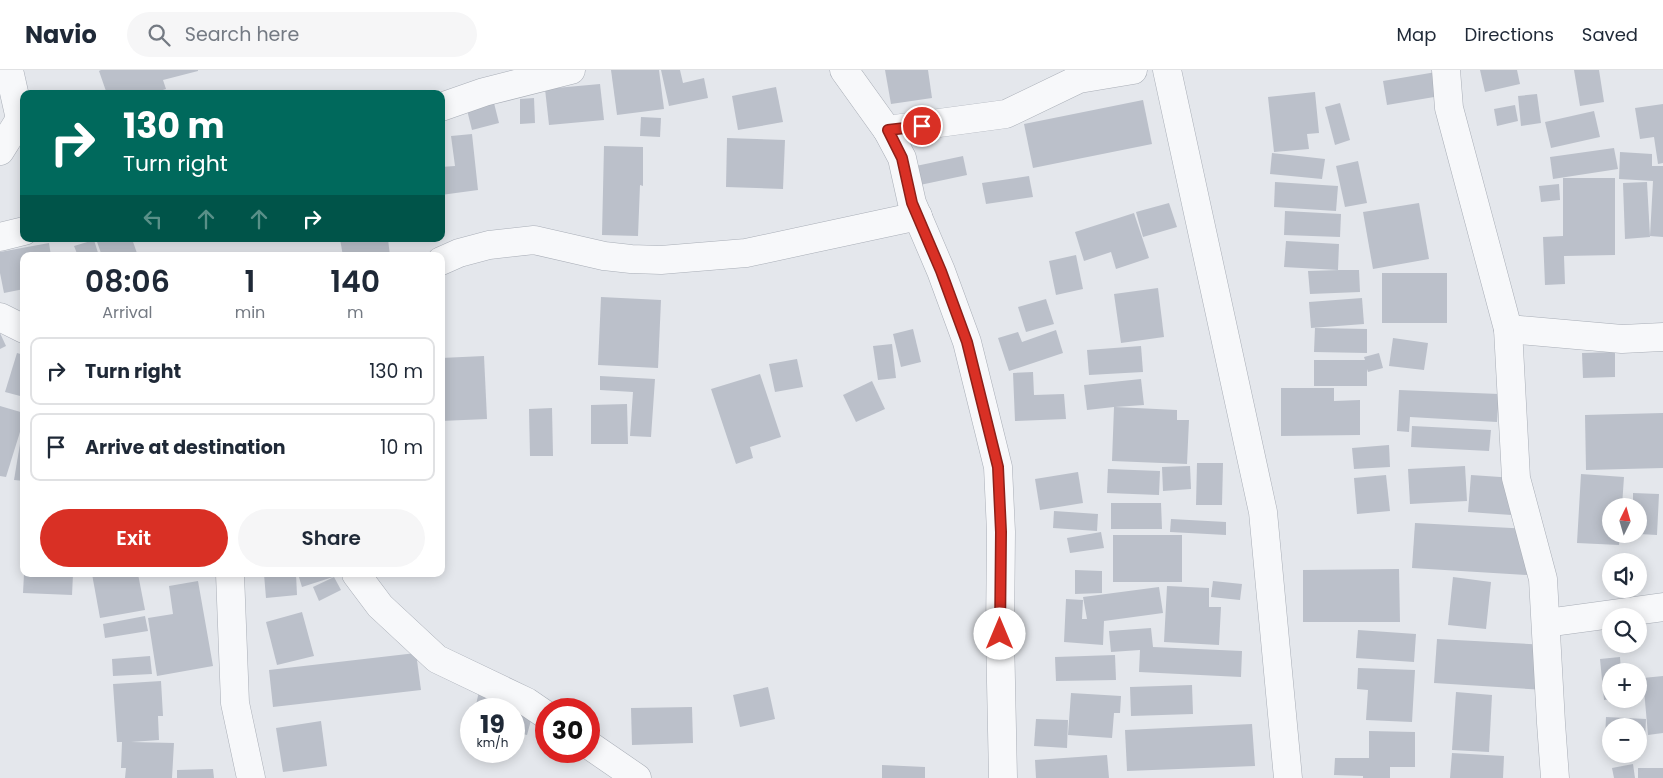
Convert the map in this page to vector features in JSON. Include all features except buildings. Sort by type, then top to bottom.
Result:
[{"type":"street","points":[[0,151],[20,119],[9,70]]},
{"type":"street","points":[[445,106],[484,92],[571,70]]},
{"type":"street","points":[[844,70],[888,130],[902,158],[912,203],[941,271],[967,342],[998,467],[1001,532],[1000,634],[1004,778]]},
{"type":"street","points":[[888,130],[1006,114],[1079,79],[1133,70]]},
{"type":"street","points":[[1167,70],[1263,512],[1288,778]]},
{"type":"street","points":[[1446,70],[1449,108],[1508,329],[1516,478],[1543,579],[1555,778]]},
{"type":"street","points":[[445,259],[459,253],[488,245],[534,240],[604,256],[630,259],[662,260],[746,253],[918,216]]},
{"type":"street","points":[[0,237],[20,232]]},
{"type":"street","points":[[0,317],[20,327]]},
{"type":"street","points":[[1508,329],[1622,339],[1663,337]]},
{"type":"street","points":[[230,577],[235,703],[251,778]]},
{"type":"street","points":[[358,577],[380,606],[437,659],[526,702],[535,708]]},
{"type":"street","points":[[1546,623],[1663,607]]},
{"type":"street","points":[[600,753],[637,778]]},
{"type":"route","points":[[922,126],[888,130],[902,158],[912,203],[941,271],[967,342],[998,467],[1001,532],[1000,634]]}]
